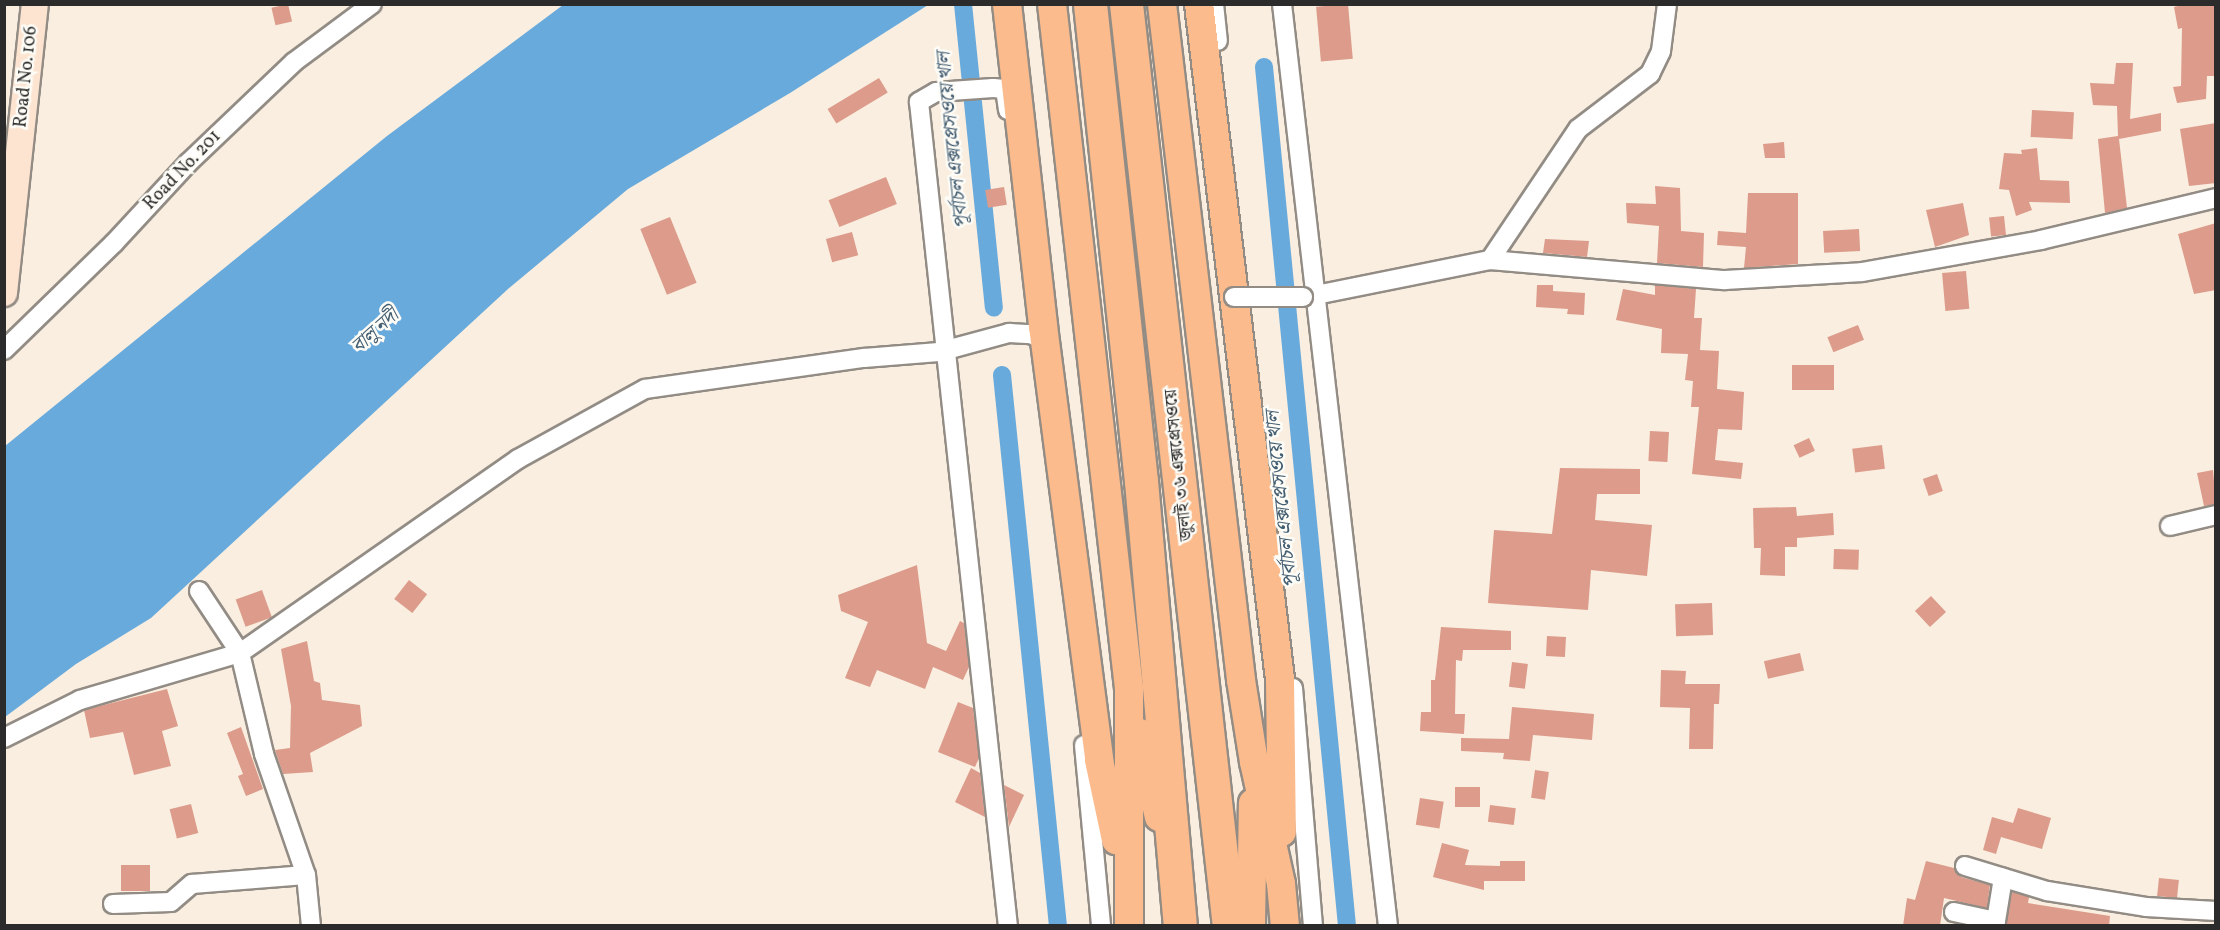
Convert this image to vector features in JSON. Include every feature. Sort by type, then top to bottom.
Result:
[{"type":"highway","points":[[1090,4],[1141,481],[1180,926]]},
{"type":"highway","name":"জুলাই ৩৬ এক্সপ্রেসওয়ে","points":[[1126,4],[1182,478],[1229,926]]},
{"type":"main road","points":[[1007,4],[1040,339],[1100,760],[1127,895]]},
{"type":"main road","points":[[1052,4],[1129,688],[1127,895],[1129,926]]},
{"type":"main road","points":[[1162,4],[1215,470],[1254,762],[1281,884]]},
{"type":"main road","points":[[1199,4],[1240,297],[1280,679],[1281,884],[1285,926]]},
{"type":"main road","points":[[1129,688],[1177,889]]},
{"type":"main road","points":[[1251,926],[1254,762]]},
{"type":"street","name":"Road No. 106","points":[[4,293],[35,4]]},
{"type":"street","name":"Road No. 201","points":[[4,350],[114,243],[188,163],[294,63],[372,4]]},
{"type":"street","points":[[1214,4],[1240,297],[1293,688],[1313,926]]},
{"type":"street","points":[[1282,4],[1309,296],[1388,926]]},
{"type":"street","points":[[1490,260],[1578,129],[1650,74],[1661,51],[1666,4]]},
{"type":"street","points":[[1008,926],[919,102],[936,92],[993,88],[1005,89],[1040,339],[1101,926]]},
{"type":"street","points":[[1240,297],[1309,296],[1490,260],[1725,280],[1862,272],[2041,240],[2216,198]]},
{"type":"street","points":[[4,738],[80,700],[240,653],[518,459],[645,389],[864,358],[902,358],[946,350],[1009,333],[1040,339]]},
{"type":"street","points":[[2170,526],[2216,515]]},
{"type":"street","points":[[199,591],[240,653],[264,754],[306,875],[311,926]]},
{"type":"street","points":[[1965,866],[2048,891],[2146,907],[2216,911]]},
{"type":"street","points":[[113,904],[171,902],[192,884],[306,875]]},
{"type":"street","points":[[1954,912],[1996,921],[2003,878]]},
{"type":"water","name":"বালু নদী","points":[[563,5],[928,5],[790,93],[628,189],[508,289],[151,618],[76,664],[5,717],[5,446],[387,136]]},
{"type":"building","points":[[288,4],[292,22],[275,25],[271,8]]},
{"type":"building","points":[[1348,4],[1353,59],[1321,62],[1316,7]]},
{"type":"building","points":[[2186,4],[2214,4],[2216,76],[2207,76],[2206,99],[2177,103],[2173,87],[2181,86],[2182,28],[2178,29],[2174,7]]},
{"type":"building","points":[[2116,63],[2133,63],[2130,119],[2161,113],[2161,131],[2119,139],[2127,208],[2105,213],[2098,139],[2118,136],[2117,106],[2093,105],[2090,83],[2114,84]]},
{"type":"building","points":[[879,78],[888,93],[836,123],[828,109]]},
{"type":"building","points":[[2032,110],[2074,112],[2073,139],[2031,137]]},
{"type":"building","points":[[2216,123],[2216,183],[2189,186],[2180,129]]},
{"type":"building","points":[[1784,142],[1785,158],[1765,158],[1763,144]]},
{"type":"building","points":[[2037,148],[2040,180],[2069,181],[2070,203],[2029,202],[2032,210],[2016,216],[2009,190],[1999,189],[2004,153],[2022,154],[2021,150]]},
{"type":"building","points":[[886,177],[897,204],[839,227],[829,200]]},
{"type":"building","points":[[1655,186],[1680,188],[1681,231],[1704,233],[1703,267],[1657,263],[1659,226],[1627,223],[1626,203],[1656,204]]},
{"type":"building","points":[[1004,187],[1007,205],[988,208],[985,190]]},
{"type":"building","points":[[1748,193],[1798,193],[1798,264],[1744,268],[1746,247],[1717,245],[1718,231],[1746,233]]},
{"type":"building","points":[[1963,203],[1969,235],[1935,247],[1926,210]]},
{"type":"building","points":[[2004,216],[2006,235],[1991,236],[1989,218]]},
{"type":"building","points":[[670,217],[697,283],[667,295],[640,229]]},
{"type":"building","points":[[2216,223],[2216,290],[2194,294],[2178,234]]},
{"type":"building","points":[[1859,229],[1860,251],[1824,253],[1823,231]]},
{"type":"building","points":[[852,232],[858,255],[832,262],[826,239]]},
{"type":"building","points":[[1545,239],[1589,241],[1587,257],[1543,253]]},
{"type":"building","points":[[1966,271],[1969,309],[1945,311],[1942,273]]},
{"type":"building","points":[[1537,285],[1553,285],[1553,291],[1585,293],[1584,315],[1567,314],[1568,309],[1536,307]]},
{"type":"building","points":[[1655,285],[1696,289],[1694,318],[1702,318],[1700,350],[1719,351],[1717,389],[1744,392],[1742,430],[1718,429],[1715,460],[1743,463],[1741,479],[1692,474],[1699,407],[1691,407],[1693,381],[1685,380],[1688,354],[1661,353],[1662,329],[1616,320],[1623,289],[1655,295]]},
{"type":"building","points":[[1858,325],[1864,340],[1833,352],[1827,337]]},
{"type":"building","points":[[1792,365],[1834,365],[1834,390],[1792,390]]},
{"type":"building","points":[[1650,431],[1669,432],[1667,462],[1648,461]]},
{"type":"building","points":[[1809,438],[1815,451],[1800,458],[1794,445]]},
{"type":"building","points":[[1882,445],[1885,469],[1855,472],[1852,449]]},
{"type":"building","points":[[1560,468],[1640,469],[1640,494],[1597,494],[1595,520],[1652,525],[1647,576],[1591,570],[1588,610],[1488,603],[1494,530],[1552,534]]},
{"type":"building","points":[[2213,470],[2216,504],[2204,506],[2197,473]]},
{"type":"building","points":[[1937,474],[1943,491],[1929,496],[1923,479]]},
{"type":"building","points":[[1796,507],[1797,516],[1833,513],[1834,535],[1797,538],[1797,547],[1785,547],[1785,576],[1760,575],[1761,548],[1754,548],[1753,508]]},
{"type":"building","points":[[1834,549],[1859,550],[1858,570],[1833,569]]},
{"type":"building","points":[[917,565],[927,643],[946,651],[960,621],[964,623],[969,667],[963,680],[933,667],[925,689],[877,670],[870,687],[845,678],[868,622],[841,611],[838,595]]},
{"type":"building","points":[[409,580],[427,594],[412,613],[394,599]]},
{"type":"building","points":[[262,590],[272,617],[246,627],[236,600]]},
{"type":"building","points":[[1931,596],[1946,612],[1930,627],[1915,611]]},
{"type":"building","points":[[1712,603],[1713,635],[1676,636],[1675,604]]},
{"type":"building","points":[[1441,627],[1511,631],[1511,650],[1463,650],[1462,661],[1456,660],[1455,714],[1465,714],[1464,734],[1420,731],[1421,712],[1431,712],[1431,680],[1435,680]]},
{"type":"building","points":[[1547,636],[1566,637],[1565,657],[1546,656]]},
{"type":"building","points":[[307,641],[314,681],[320,683],[322,700],[360,705],[362,726],[310,753],[313,772],[283,774],[275,750],[290,748],[291,706],[281,649]]},
{"type":"building","points":[[1800,653],[1804,671],[1768,679],[1764,661]]},
{"type":"building","points":[[1512,662],[1528,664],[1525,689],[1509,687]]},
{"type":"building","points":[[1661,670],[1686,671],[1685,684],[1720,684],[1719,704],[1714,704],[1713,749],[1689,749],[1690,708],[1660,707]]},
{"type":"building","points":[[167,689],[178,726],[162,731],[171,766],[134,775],[123,732],[90,738],[84,710]]},
{"type":"building","points":[[958,702],[973,708],[979,758],[975,767],[938,752]]},
{"type":"building","points":[[1512,707],[1594,714],[1592,740],[1533,735],[1530,761],[1503,759],[1504,753],[1461,751],[1461,738],[1509,739]]},
{"type":"building","points":[[241,727],[263,789],[246,796],[238,776],[243,774],[227,733]]},
{"type":"building","points":[[971,768],[980,773],[985,817],[955,802]]},
{"type":"building","points":[[1535,770],[1549,772],[1545,800],[1531,798]]},
{"type":"building","points":[[1004,785],[1024,795],[1009,827]]},
{"type":"building","points":[[1455,787],[1480,787],[1480,807],[1455,807]]},
{"type":"building","points":[[1420,798],[1444,802],[1439,828],[1416,825]]},
{"type":"building","points":[[191,804],[198,833],[177,838],[170,809]]},
{"type":"building","points":[[1490,805],[1516,808],[1514,825],[1488,822]]},
{"type":"building","points":[[2018,808],[2051,818],[2042,849],[2001,837],[1996,854],[1983,850],[1992,817],[2013,823]]},
{"type":"building","points":[[1442,843],[1469,850],[1465,865],[1500,866],[1500,861],[1525,861],[1525,881],[1484,881],[1484,890],[1433,877]]},
{"type":"building","points":[[1926,861],[1954,868],[1961,877],[1990,885],[1987,908],[1944,898],[1940,926],[1903,926],[1907,898],[1915,900]]},
{"type":"building","points":[[121,865],[150,865],[150,891],[121,891]]},
{"type":"building","points":[[2159,878],[2179,880],[2177,898],[2157,896]]},
{"type":"building","points":[[2012,892],[2029,897],[2028,903],[2110,916],[2109,926],[2006,926]]},
{"type":"waterway","name":"পূর্বাচল এক্সপ্রেসওয়ে খাল","points":[[963,4],[994,307]]},
{"type":"waterway","name":"পূর্বাচল এক্সপ্রেসওয়ে খাল","points":[[1264,67],[1347,926]]},
{"type":"waterway","name":"পূর্বাচল এক্সপ্রেসওয়ে খাল","points":[[1002,375],[1058,926]]}]
